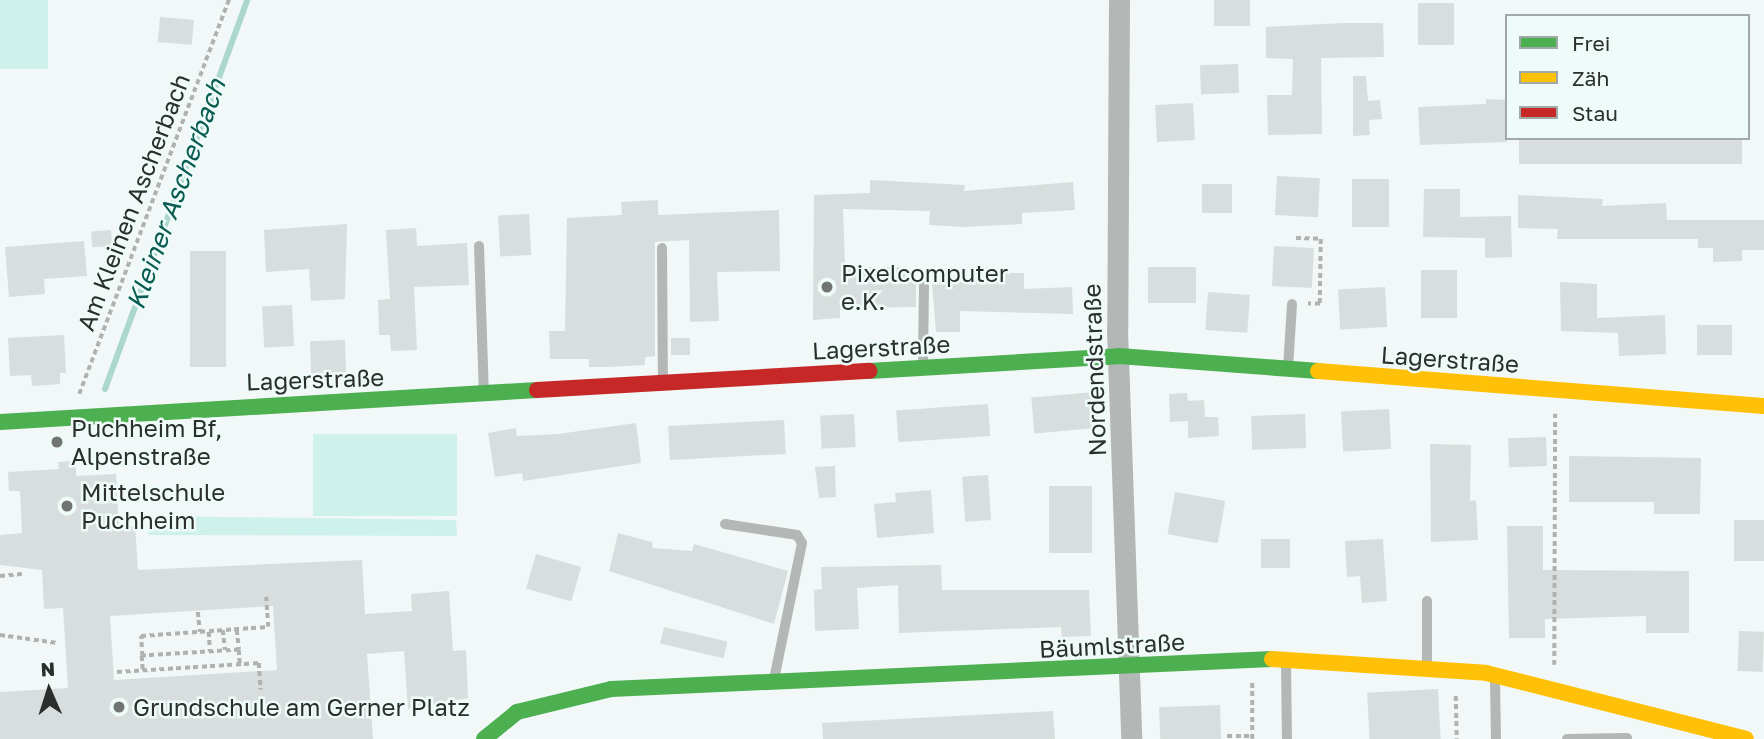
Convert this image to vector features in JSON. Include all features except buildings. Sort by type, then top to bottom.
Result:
[{"type":"street","name":"Nordendstraße","points":[[1119,0],[1119,356],[1130,739]]},
{"type":"street","name":"Lagerstraße","points":[[0,422],[484,396],[1119,356],[1764,406]]},
{"type":"street","name":"Bäumlstraße","points":[[484,739],[517,712],[546,701],[611,689],[1126,668],[1252,658],[1427,667],[1494,675],[1554,688],[1746,739]]},
{"type":"lane","points":[[479,246],[484,396]]},
{"type":"lane","points":[[662,248],[663,383]]},
{"type":"lane","points":[[923,368],[924,280]]},
{"type":"lane","points":[[1287,370],[1292,304]]},
{"type":"lane","points":[[725,524],[797,535],[802,543],[773,683]]},
{"type":"lane","points":[[1427,601],[1427,667]]},
{"type":"lane","points":[[1286,660],[1287,739]]},
{"type":"lane","points":[[1494,675],[1496,739]]},
{"type":"lane","points":[[1567,739],[1627,738]]},
{"type":"path","name":"Am Kleinen Ascherbach","points":[[71,417],[229,0]]},
{"type":"path","points":[[1292,304],[1320,304],[1321,239],[1296,238]]},
{"type":"path","points":[[1554,688],[1555,407]]},
{"type":"path","points":[[0,576],[22,574]]},
{"type":"path","points":[[144,670],[141,636],[268,627],[266,597]]},
{"type":"path","points":[[198,612],[200,632]]},
{"type":"path","points":[[237,630],[240,664]]},
{"type":"path","points":[[223,631],[225,650]]},
{"type":"path","points":[[209,632],[210,652]]},
{"type":"path","points":[[0,635],[57,643]]},
{"type":"path","points":[[142,656],[239,650]]},
{"type":"path","points":[[1227,736],[1252,738],[1252,658]]},
{"type":"path","points":[[117,673],[259,663],[261,690]]},
{"type":"path","points":[[1455,670],[1457,739]]},
{"type":"green space","points":[[0,0],[48,0],[48,69],[0,69]]},
{"type":"green space","points":[[313,434],[457,434],[457,516],[313,516]]},
{"type":"green space","points":[[150,516],[456,520],[457,536],[148,535]]},
{"type":"waterway","name":"Kleiner Ascherbach","points":[[105,389],[247,0]]},
{"type":"traffic: fast","points":[[869,371],[1119,356],[1318,371]]},
{"type":"traffic: fast","points":[[0,422],[537,390]]},
{"type":"traffic: fast","points":[[484,739],[517,712],[611,689],[1272,659]]},
{"type":"traffic: slow","points":[[1318,371],[1764,406]]},
{"type":"traffic: slow","points":[[1272,659],[1486,673],[1746,739]]},
{"type":"traffic: jam","points":[[537,390],[869,371]]},
{"type":"place","name":"Pixelcomputer e.K.","points":[[827,287]]},
{"type":"place","name":"Puchheim Bf, Alpenstraße","points":[[57,442]]},
{"type":"place","name":"Mittelschule Puchheim","points":[[67,506]]},
{"type":"place","name":"Grundschule am Gerner Platz","points":[[119,707]]}]
